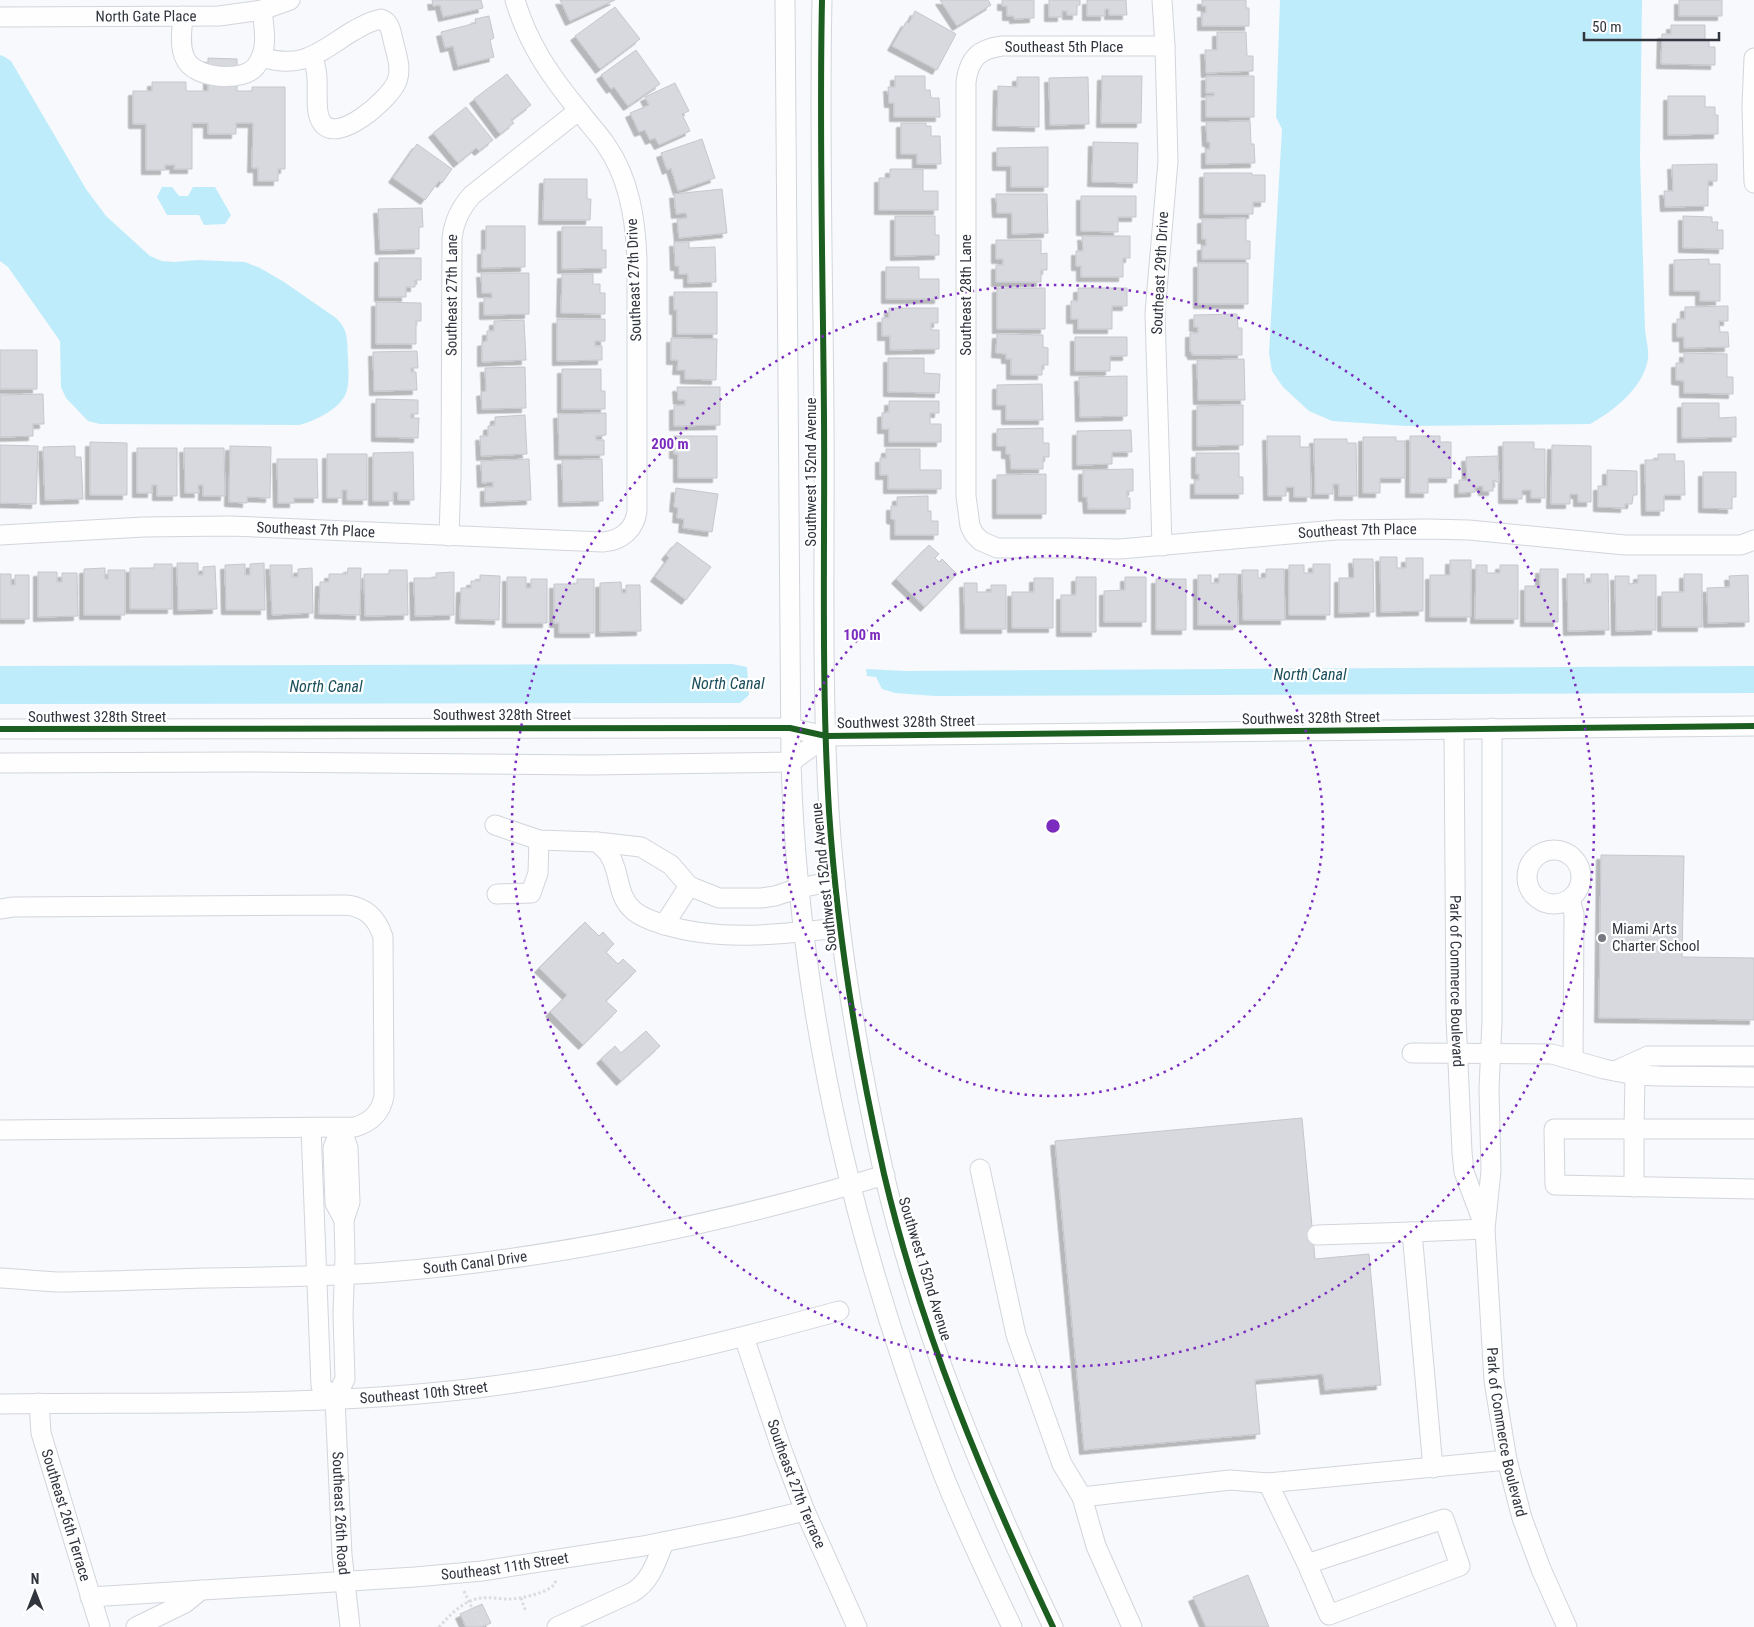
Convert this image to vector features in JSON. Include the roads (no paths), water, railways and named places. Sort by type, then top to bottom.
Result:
[{"type":"street","name":"North Gate Place","points":[[0,17],[225,16],[262,10],[290,0]]},
{"type":"street","name":"Southeast 27th Drive","points":[[515,0],[526,31],[538,55],[578,111],[606,145],[620,169],[629,196],[635,229],[637,511],[634,523],[628,531]]},
{"type":"street","name":"Southwest 152nd Avenue","points":[[785,0],[790,728],[799,888],[804,932],[824,1064],[851,1185],[879,1290],[909,1384],[953,1498],[1012,1627]]},
{"type":"street","name":"Southwest 152nd Avenue","points":[[822,0],[820,97],[824,407],[824,686],[829,807],[840,928],[860,1053],[885,1175],[914,1280],[956,1405],[999,1511],[1053,1627]]},
{"type":"street","name":"Southeast 29th Drive","points":[[1162,0],[1168,161],[1155,313],[1162,546]]},
{"type":"street","points":[[182,16],[184,58],[194,70],[212,75],[245,75],[258,65],[265,43],[262,10]]},
{"type":"street","points":[[261,57],[275,62],[299,61],[313,57],[366,23],[381,19],[388,24],[391,31],[399,64],[399,76],[390,93],[365,114],[345,128],[330,130],[324,125],[319,116],[317,78],[313,57]]},
{"type":"street","name":"Southeast 5th Place","points":[[969,64],[986,50],[1002,46],[1165,46]]},
{"type":"street","points":[[1754,58],[1752,106],[1754,183]]},
{"type":"street","name":"Southeast 28th Lane","points":[[969,64],[966,82],[966,496],[970,526]]},
{"type":"street","name":"Southeast 27th Lane","points":[[449,536],[453,228],[461,209],[472,195],[578,111]]},
{"type":"street","name":"Southeast 7th Place","points":[[0,536],[144,528],[230,526],[603,542],[614,540],[628,531]]},
{"type":"street","name":"Southeast 7th Place","points":[[970,526],[974,534],[981,541],[997,548],[1120,549],[1336,530],[1469,530],[1625,545],[1730,545],[1754,540]]},
{"type":"street","name":"Southwest 328th Street","points":[[0,729],[790,728],[826,736],[1754,726]]},
{"type":"street","name":"Park of Commerce Boulevard","points":[[1492,728],[1492,1021],[1489,1089],[1491,1171],[1485,1229],[1494,1381],[1507,1460],[1530,1542],[1567,1627]]},
{"type":"street","name":"Park of Commerce Boulevard","points":[[1454,729],[1457,1054],[1464,1172],[1485,1229]]},
{"type":"street","name":"Southwest 328th Street","points":[[791,762],[826,736]]},
{"type":"street","points":[[0,763],[247,762],[590,765],[791,762]]},
{"type":"street","points":[[495,826],[539,840],[597,842],[641,847],[671,865],[689,886],[719,898],[761,898],[775,896],[799,888],[835,882]]},
{"type":"street","points":[[497,894],[531,893],[538,873],[539,840]]},
{"type":"street","points":[[597,842],[610,855],[622,897],[634,911],[664,925],[681,930],[715,935],[804,932],[840,928]]},
{"type":"street","points":[[664,925],[689,886]]},
{"type":"street","points":[[1570,899],[1574,914],[1573,1060]]},
{"type":"street","points":[[0,909],[13,907],[336,905],[354,906],[362,909],[376,921],[383,938],[384,1096],[380,1108],[373,1119],[355,1127],[0,1130]]},
{"type":"street","points":[[1412,1053],[1552,1054],[1635,1075],[1754,1077]]},
{"type":"street","points":[[1615,1071],[1648,1056],[1754,1056]]},
{"type":"street","points":[[1634,1187],[1635,1075]]},
{"type":"street","points":[[311,1128],[322,1386],[335,1399]]},
{"type":"street","name":"Southeast 26th Road","points":[[340,1128],[348,1148],[350,1202],[344,1220],[345,1274],[343,1314],[345,1379],[335,1399],[344,1581],[350,1627]]},
{"type":"street","points":[[1754,1129],[1554,1129],[1555,1186],[1754,1188]]},
{"type":"street","points":[[980,1169],[1016,1335],[1062,1464],[1082,1497],[1096,1546],[1132,1627]]},
{"type":"street","name":"South Canal Drive","points":[[0,1278],[58,1282],[317,1275],[423,1269],[541,1254],[693,1224],[885,1175]]},
{"type":"street","points":[[1317,1235],[1485,1229]]},
{"type":"street","points":[[1412,1232],[1433,1468]]},
{"type":"street","name":"South Canal Drive","points":[[0,1291],[58,1282]]},
{"type":"street","name":"Southeast 10th Street","points":[[0,1404],[335,1399],[476,1388],[534,1380],[643,1360],[744,1337],[839,1311]]},
{"type":"street","name":"Southeast 27th Terrace","points":[[744,1337],[783,1453],[805,1511],[857,1627]]},
{"type":"street","points":[[320,1350],[345,1349]]},
{"type":"street","name":"Southeast 26th Terrace","points":[[39,1404],[41,1433],[100,1627]]},
{"type":"street","points":[[1082,1497],[1230,1480],[1268,1483],[1507,1460]]},
{"type":"street","points":[[1268,1483],[1329,1615],[1460,1566],[1444,1519],[1307,1564]]},
{"type":"street","name":"Southeast 11th Street","points":[[90,1597],[415,1577],[482,1571],[567,1559],[664,1542],[805,1511]]},
{"type":"street","points":[[557,1627],[633,1592],[641,1586],[650,1576],[664,1542]]},
{"type":"street","points":[[136,1627],[185,1603],[201,1590]]},
{"type":"water","points":[[1280,0],[1642,0],[1640,158],[1645,330],[1648,358],[1646,368],[1635,388],[1618,405],[1590,424],[1407,426],[1332,421],[1309,411],[1283,387],[1272,371],[1269,353],[1282,129],[1276,117]]},
{"type":"water","points":[[0,55],[11,61],[86,189],[106,216],[150,256],[162,261],[174,262],[198,260],[245,262],[260,268],[284,282],[336,318],[343,327],[348,346],[348,380],[343,399],[333,409],[312,421],[299,425],[100,424],[88,421],[66,398],[61,387],[60,341],[8,267],[0,261]]},
{"type":"water","points":[[162,187],[172,187],[179,196],[188,196],[193,187],[215,187],[231,215],[225,224],[204,225],[199,215],[167,215],[157,197]]},
{"type":"water","name":"North Canal","points":[[732,664],[747,667],[749,695],[740,703],[0,704],[0,666]]},
{"type":"water","name":"North Canal","points":[[1754,666],[1754,693],[935,696],[895,693],[882,689],[876,677],[867,676],[866,669],[905,671]]},
{"type":"place","name":"Miami Arts Charter School","points":[[1602,938]]}]
